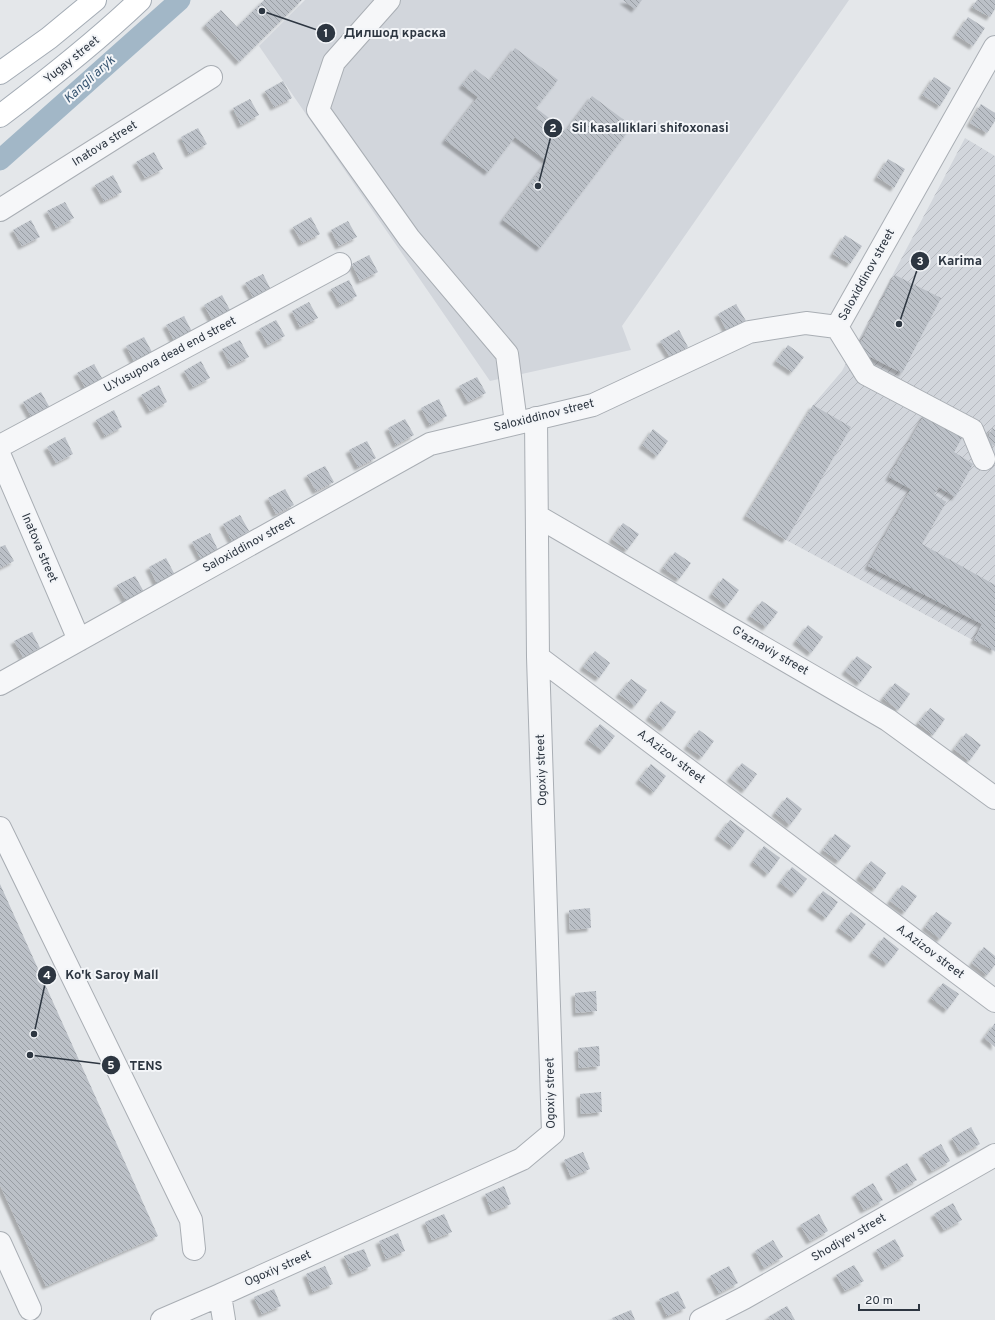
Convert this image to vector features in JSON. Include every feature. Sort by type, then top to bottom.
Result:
[{"type":"main road","points":[[0,73],[49,38],[95,0]]},
{"type":"main road","name":"Yugay street","points":[[0,116],[52,77],[99,38],[140,0]]},
{"type":"street","points":[[389,0],[334,62],[318,110],[410,238],[507,354],[516,423]]},
{"type":"street","name":"Saloxiddinov street","points":[[0,684],[430,444],[593,405],[749,332],[806,323],[837,327],[995,47]]},
{"type":"street","name":"Inatova street","points":[[0,210],[211,77]]},
{"type":"street","name":"U.Yusupova dead end street","points":[[0,446],[340,264]]},
{"type":"street","points":[[837,327],[866,374],[972,430],[984,459]]},
{"type":"street","points":[[536,418],[538,657]]},
{"type":"street","name":"Inatova street","points":[[0,456],[79,640]]},
{"type":"street","name":"G'aznaviy street","points":[[537,516],[888,720],[995,798]]},
{"type":"street","name":"A.Azizov street","points":[[538,657],[995,1001]]},
{"type":"street","name":"Ogoxiy street","points":[[220,1295],[522,1159],[553,1133],[538,657]]},
{"type":"street","points":[[0,828],[192,1220],[194,1249]]},
{"type":"street","name":"Shodiyev street","points":[[701,1320],[744,1298],[995,1155]]},
{"type":"street","points":[[0,1243],[30,1309]]},
{"type":"street","points":[[162,1320],[220,1295],[224,1320]]},
{"type":"shaded area","points":[[305,0],[849,0],[622,326],[631,350],[490,381],[259,46]]},
{"type":"shaded area","points":[[965,138],[995,156],[995,652],[786,540],[746,516],[813,405],[842,371]]},
{"type":"building","points":[[264,0],[302,0],[239,62],[205,25],[221,10],[237,27]]},
{"type":"building","points":[[623,0],[642,0],[635,9]]},
{"type":"building","points":[[977,0],[995,0],[995,9],[990,17],[972,7]]},
{"type":"building","points":[[968,17],[985,28],[973,46],[956,35]]},
{"type":"building","points":[[515,48],[558,80],[536,108],[566,131],[592,96],[632,126],[540,248],[503,220],[547,161],[515,137],[488,172],[445,140],[478,97],[462,85],[475,69],[490,81]]},
{"type":"building","points":[[934,77],[951,88],[940,106],[922,95]]},
{"type":"building","points":[[283,81],[292,98],[274,107],[265,91]]},
{"type":"building","points":[[250,99],[259,115],[241,125],[233,108]]},
{"type":"building","points":[[981,104],[995,113],[995,121],[987,133],[970,123]]},
{"type":"building","points":[[198,128],[207,144],[189,154],[181,137]]},
{"type":"building","points":[[154,152],[163,169],[145,178],[136,162]]},
{"type":"building","points":[[888,159],[905,169],[894,188],[877,177]]},
{"type":"building","points":[[113,175],[122,192],[104,201],[95,185]]},
{"type":"building","points":[[65,202],[74,218],[56,228],[47,211]]},
{"type":"building","points":[[311,217],[320,234],[302,243],[293,227]]},
{"type":"building","points":[[31,220],[40,237],[22,246],[13,230]]},
{"type":"building","points":[[348,221],[357,237],[339,246],[331,230]]},
{"type":"building","points":[[845,235],[862,246],[850,264],[833,254]]},
{"type":"building","points":[[369,255],[378,272],[360,281],[352,264]]},
{"type":"building","points":[[263,274],[271,290],[254,299],[245,283]]},
{"type":"building","points":[[895,275],[941,298],[902,373],[857,350]]},
{"type":"building","points":[[349,280],[357,296],[340,305],[331,289]]},
{"type":"building","points":[[222,295],[231,312],[213,321],[204,305]]},
{"type":"building","points":[[309,302],[318,318],[300,327],[292,311]]},
{"type":"building","points":[[736,304],[746,321],[727,331],[718,314]]},
{"type":"building","points":[[184,316],[192,332],[175,342],[166,325]]},
{"type":"building","points":[[276,320],[285,336],[268,345],[259,329]]},
{"type":"building","points":[[679,330],[688,347],[670,357],[660,341]]},
{"type":"building","points":[[144,337],[153,354],[135,363],[126,346]]},
{"type":"building","points":[[240,340],[249,357],[231,366],[222,349]]},
{"type":"building","points":[[788,345],[804,357],[792,372],[776,361]]},
{"type":"building","points":[[201,361],[210,378],[193,387],[184,371]]},
{"type":"building","points":[[94,364],[103,380],[86,389],[77,373]]},
{"type":"building","points":[[477,377],[486,393],[468,402],[459,386]]},
{"type":"building","points":[[159,385],[167,402],[150,411],[141,395]]},
{"type":"building","points":[[41,392],[50,408],[32,418],[23,402]]},
{"type":"building","points":[[439,399],[447,416],[430,425],[421,408]]},
{"type":"building","points":[[813,405],[851,427],[786,540],[746,516]]},
{"type":"building","points":[[114,410],[122,427],[105,436],[96,420]]},
{"type":"building","points":[[925,414],[963,436],[954,452],[973,464],[955,497],[939,487],[934,494],[946,502],[922,544],[995,585],[995,651],[974,640],[982,624],[868,566],[911,489],[889,477]]},
{"type":"building","points":[[405,419],[414,435],[396,445],[388,428]]},
{"type":"building","points":[[992,428],[995,430],[995,446],[987,441]]},
{"type":"building","points":[[653,429],[668,441],[657,456],[642,445]]},
{"type":"building","points":[[65,437],[73,454],[56,463],[47,447]]},
{"type":"building","points":[[367,441],[376,458],[358,467],[349,450]]},
{"type":"building","points":[[325,466],[334,482],[316,491],[307,475]]},
{"type":"building","points":[[285,489],[294,505],[276,514],[268,498]]},
{"type":"building","points":[[240,515],[249,531],[232,541],[223,524]]},
{"type":"building","points":[[623,523],[639,534],[627,550],[612,539]]},
{"type":"building","points":[[210,533],[218,550],[201,559],[192,542]]},
{"type":"building","points":[[5,545],[14,561],[0,568],[0,547]]},
{"type":"building","points":[[675,552],[691,563],[679,579],[663,568]]},
{"type":"building","points":[[166,558],[175,575],[157,584],[149,567]]},
{"type":"building","points":[[135,576],[144,592],[126,601],[117,585]]},
{"type":"building","points":[[723,578],[739,590],[727,606],[712,594]]},
{"type":"building","points":[[762,601],[778,612],[766,627],[750,616]]},
{"type":"building","points":[[808,625],[823,637],[811,653],[796,641]]},
{"type":"building","points":[[32,632],[40,648],[23,657],[14,641]]},
{"type":"building","points":[[595,651],[610,663],[599,678],[583,667]]},
{"type":"building","points":[[857,656],[872,667],[860,683],[845,671]]},
{"type":"building","points":[[631,679],[647,690],[635,706],[619,694]]},
{"type":"building","points":[[895,683],[910,694],[898,710],[883,698]]},
{"type":"building","points":[[661,701],[676,712],[664,728],[649,717]]},
{"type":"building","points":[[930,708],[945,719],[933,735],[918,723]]},
{"type":"building","points":[[600,724],[615,736],[603,751],[588,740]]},
{"type":"building","points":[[699,730],[714,741],[702,757],[687,746]]},
{"type":"building","points":[[966,733],[981,745],[969,761],[954,749]]},
{"type":"building","points":[[742,763],[757,774],[745,790],[730,778]]},
{"type":"building","points":[[651,764],[666,776],[654,792],[639,780]]},
{"type":"building","points":[[787,797],[802,809],[790,825],[775,813]]},
{"type":"building","points":[[730,820],[745,831],[733,847],[718,836]]},
{"type":"building","points":[[835,834],[851,846],[839,861],[823,850]]},
{"type":"building","points":[[764,846],[780,858],[768,874],[753,862]]},
{"type":"building","points":[[871,861],[886,873],[875,889],[859,877]]},
{"type":"building","points":[[792,867],[807,879],[795,894],[780,883]]},
{"type":"building","points":[[0,884],[158,1236],[46,1286],[0,1185]]},
{"type":"building","points":[[902,885],[917,896],[905,912],[890,901]]},
{"type":"building","points":[[823,891],[838,902],[826,918],[811,907]]},
{"type":"building","points":[[590,908],[591,928],[570,930],[569,910]]},
{"type":"building","points":[[851,912],[866,924],[854,939],[839,928]]},
{"type":"building","points":[[936,912],[952,923],[940,939],[925,927]]},
{"type":"building","points":[[884,937],[899,949],[887,964],[872,953]]},
{"type":"building","points":[[984,947],[995,956],[995,965],[987,975],[972,963]]},
{"type":"building","points":[[943,983],[959,994],[947,1010],[931,998]]},
{"type":"building","points":[[596,991],[597,1011],[576,1013],[575,993]]},
{"type":"building","points":[[995,1023],[995,1047],[984,1038]]},
{"type":"building","points":[[599,1046],[600,1066],[579,1068],[578,1048]]},
{"type":"building","points":[[601,1092],[602,1112],[581,1114],[580,1094]]},
{"type":"building","points":[[971,1127],[980,1144],[961,1154],[952,1138]]},
{"type":"building","points":[[941,1144],[950,1161],[932,1171],[922,1155]]},
{"type":"building","points":[[583,1152],[590,1169],[571,1177],[564,1160]]},
{"type":"building","points":[[907,1163],[917,1180],[898,1191],[889,1174]]},
{"type":"building","points":[[873,1183],[883,1200],[864,1210],[855,1194]]},
{"type":"building","points":[[504,1186],[511,1204],[492,1212],[485,1194]]},
{"type":"building","points":[[953,1203],[962,1220],[944,1230],[934,1214]]},
{"type":"building","points":[[444,1214],[452,1232],[432,1240],[425,1222]]},
{"type":"building","points":[[819,1214],[828,1231],[810,1241],[800,1225]]},
{"type":"building","points":[[398,1233],[405,1251],[386,1259],[379,1241]]},
{"type":"building","points":[[895,1239],[904,1256],[885,1267],[876,1250]]},
{"type":"building","points":[[773,1240],[783,1257],[764,1268],[755,1251]]},
{"type":"building","points":[[364,1249],[371,1266],[352,1274],[344,1256]]},
{"type":"building","points":[[854,1265],[864,1281],[845,1291],[836,1275]]},
{"type":"building","points":[[325,1266],[333,1284],[313,1292],[306,1274]]},
{"type":"building","points":[[729,1266],[738,1283],[719,1293],[710,1276]]},
{"type":"building","points":[[274,1289],[281,1306],[262,1314],[254,1297]]},
{"type":"building","points":[[678,1291],[686,1308],[667,1316],[659,1299]]},
{"type":"building","points":[[787,1306],[795,1320],[770,1320],[768,1317]]},
{"type":"building","points":[[631,1310],[635,1320],[613,1320],[612,1318]]},
{"type":"waterway","name":"Kangli aryk","points":[[0,160],[180,0]]},
{"type":"place","name":"Дилшод краска","points":[[262,11]]},
{"type":"place","name":"Sil kasalliklari shifoxonasi","points":[[538,186]]},
{"type":"place","name":"Karima","points":[[899,324]]},
{"type":"place","name":"Ko'k Saroy Mall","points":[[34,1034]]},
{"type":"place","name":"TENS","points":[[30,1055]]}]
